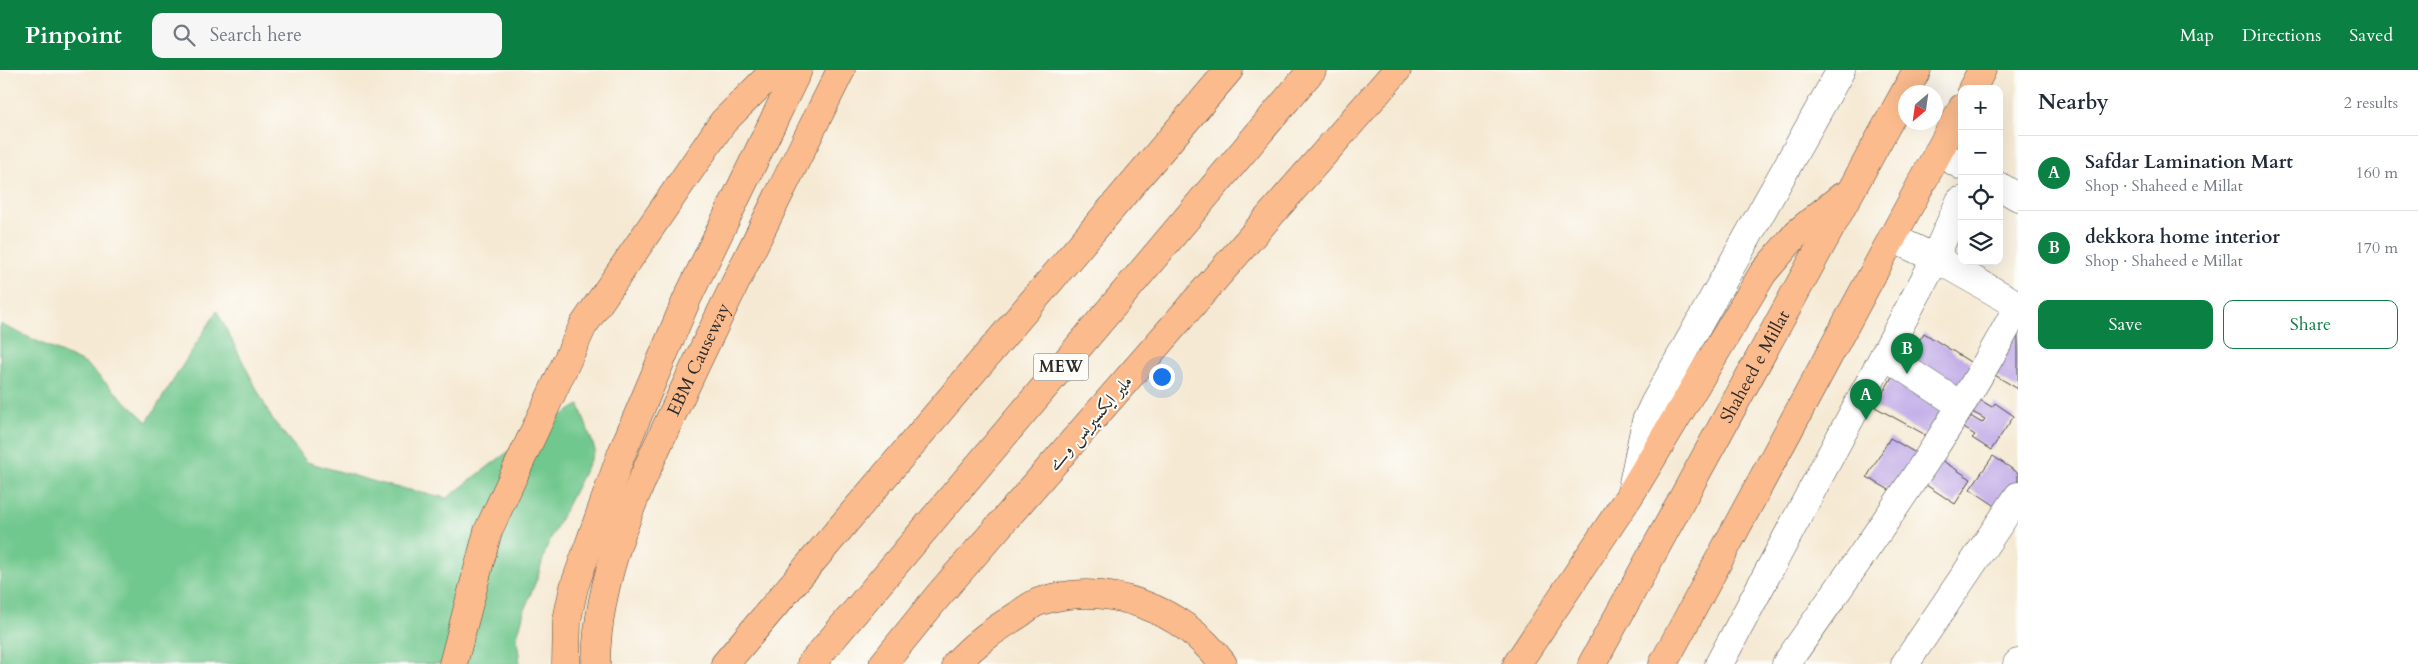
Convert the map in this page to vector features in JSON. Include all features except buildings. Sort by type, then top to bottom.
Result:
[{"type":"main road","points":[[453,664],[488,531],[583,326],[723,122],[775,70]]},
{"type":"main road","name":"EBM Causeway","points":[[566,664],[566,620],[574,587],[621,455],[687,299],[798,70]]},
{"type":"main road","name":"EBM Causeway","points":[[596,664],[601,605],[622,535],[650,463],[721,311],[841,70]]},
{"type":"main road","points":[[725,664],[1229,70]]},
{"type":"main road","name":"MEW","points":[[811,664],[1312,70]]},
{"type":"main road","name":"ملیر ایکسپریس وے","points":[[883,664],[938,596],[1397,70]]},
{"type":"main road","name":"Shaheed e Millat","points":[[1592,664],[1917,70]]},
{"type":"main road","points":[[1974,85],[1982,70]]},
{"type":"main road","points":[[1663,664],[1958,115]]},
{"type":"main road","points":[[1518,664],[1630,495],[1763,272],[1798,232],[1851,189]]},
{"type":"main road","points":[[956,664],[974,644],[1039,601],[1071,595],[1107,594],[1142,603],[1170,616],[1209,646],[1223,664]]},
{"type":"street","points":[[1630,495],[1646,422],[1655,402],[1841,70]]},
{"type":"street","points":[[1938,152],[1958,164]]},
{"type":"street","points":[[2003,188],[2018,196]]},
{"type":"street","points":[[1720,664],[1935,258],[1958,206]]},
{"type":"street","points":[[1786,664],[1918,473],[2018,305],[1935,258],[1892,238]]},
{"type":"street","points":[[1884,356],[1960,405]]},
{"type":"street","points":[[1905,664],[2018,496]]},
{"type":"green space","points":[[217,311],[272,419],[307,462],[386,485],[447,498],[538,429],[579,405],[595,450],[547,546],[538,576],[525,608],[517,637],[520,664],[0,664],[0,324],[86,364],[147,422]]},
{"type":"place","name":"dekkora home interior","points":[[1907,374]]},
{"type":"place","name":"Safdar Lamination Mart","points":[[1866,420]]}]
